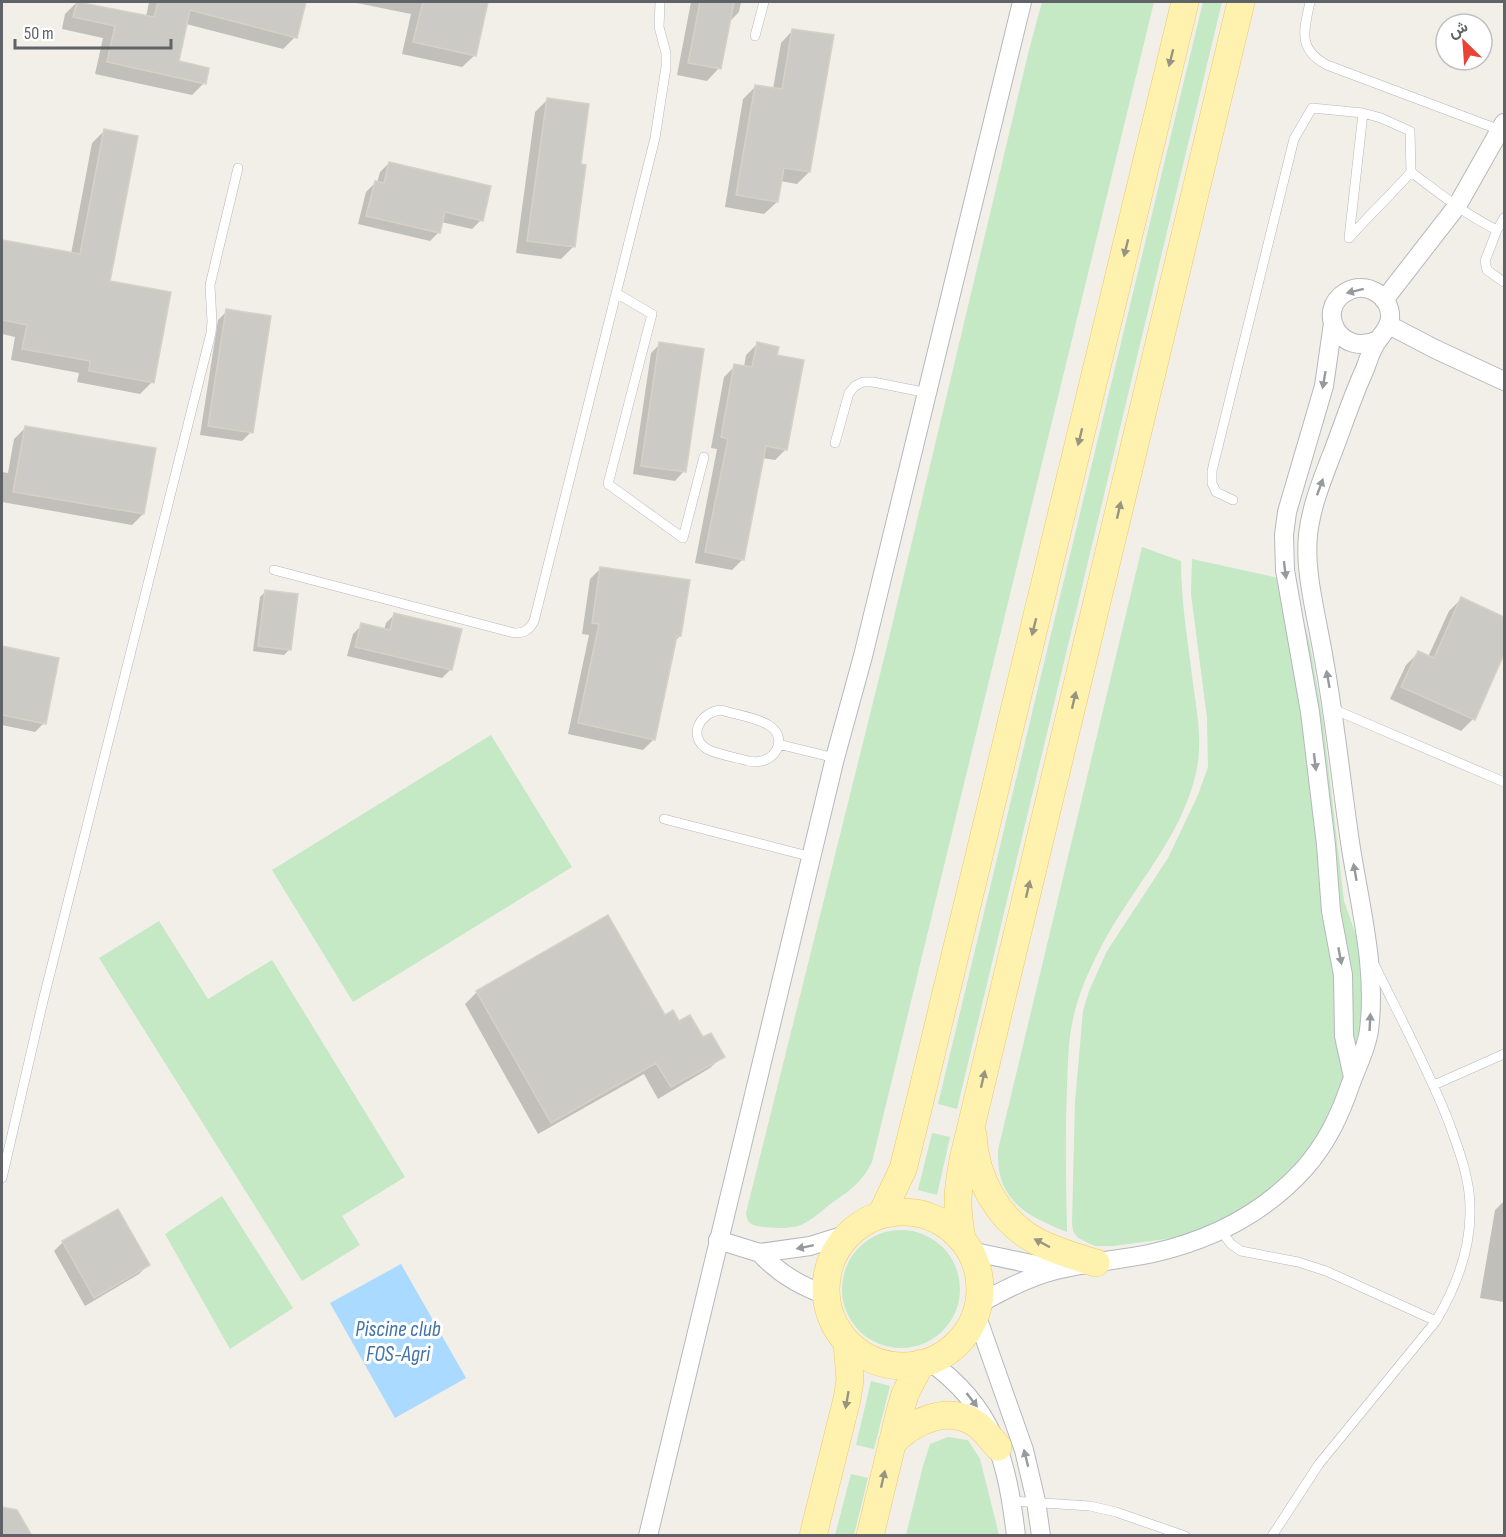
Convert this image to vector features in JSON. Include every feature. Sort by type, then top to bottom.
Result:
[{"type":"main road","points":[[881,1215],[903,1169],[1185,2]]},
{"type":"main road","points":[[966,1245],[943,1222],[919,1214],[906,1212],[881,1215],[869,1220],[848,1234],[835,1252],[827,1273],[826,1295],[832,1320],[857,1352],[881,1364],[908,1366],[925,1362],[944,1353],[968,1329],[977,1309],[980,1286],[977,1268],[966,1245],[957,1211],[958,1185],[1241,2]]},
{"type":"main road","points":[[973,1123],[977,1164],[985,1184],[1009,1221],[1029,1236],[1051,1248],[1096,1263]]},
{"type":"main road","points":[[813,1536],[847,1399],[850,1380],[847,1342]]},
{"type":"main road","points":[[870,1536],[905,1394],[925,1362]]},
{"type":"main road","points":[[892,1443],[913,1425],[925,1419],[950,1415],[975,1423],[998,1447]]},
{"type":"street","points":[[648,1536],[718,1240],[928,393],[1022,2]]},
{"type":"street","points":[[1384,300],[1457,206],[1502,126]]},
{"type":"street","points":[[1041,1536],[1036,1501],[1020,1439],[977,1309],[1011,1286],[1057,1270],[1154,1253],[1221,1232],[1253,1213],[1281,1192],[1323,1146],[1334,1126],[1353,1077],[1369,1034],[1372,991],[1367,950],[1333,709],[1308,567],[1307,537],[1316,496],[1359,381],[1378,340],[1389,324],[1389,310],[1384,300],[1371,290],[1360,288],[1350,290],[1340,297],[1334,306],[1324,387],[1287,512],[1284,535],[1285,570],[1310,712],[1326,845],[1331,911],[1343,975],[1344,1036],[1353,1077]]},
{"type":"street","points":[[1333,322],[1338,333],[1351,343],[1362,345],[1378,340]]},
{"type":"street","points":[[1389,324],[1435,349],[1504,381]]},
{"type":"street","points":[[760,1253],[810,1246],[848,1234]]},
{"type":"street","points":[[718,1240],[760,1253],[795,1282],[826,1295]]},
{"type":"street","points":[[966,1245],[1057,1270]]},
{"type":"street","points":[[925,1362],[958,1383],[981,1412],[998,1447],[1008,1479],[1016,1536]]},
{"type":"lane","points":[[274,570],[514,633],[523,633],[530,628],[534,621],[655,138],[663,92],[666,53],[659,27],[660,2]]},
{"type":"lane","points":[[755,36],[764,2]]},
{"type":"lane","points":[[1310,2],[1304,36],[1307,49],[1316,59],[1327,65],[1502,126]]},
{"type":"lane","points":[[1233,500],[1216,492],[1212,483],[1212,471],[1293,139],[1312,108],[1363,113],[1381,118],[1410,131],[1411,172],[1349,238],[1363,113]]},
{"type":"lane","points":[[2,1178],[51,967],[210,333],[212,322],[210,285],[238,168]]},
{"type":"lane","points":[[1411,172],[1457,206],[1497,230]]},
{"type":"lane","points":[[1504,218],[1485,261],[1487,270],[1504,282]]},
{"type":"lane","points":[[616,293],[652,314],[608,484],[683,538],[704,457]]},
{"type":"lane","points":[[835,443],[849,393],[855,386],[863,382],[873,382],[928,393]]},
{"type":"lane","points":[[1333,709],[1504,782]]},
{"type":"lane","points":[[721,710],[771,727],[777,735],[778,744],[775,753],[768,760],[759,763],[750,761],[708,749],[701,743],[697,734],[698,724],[703,716],[711,711],[721,710]]},
{"type":"lane","points":[[778,744],[836,758]]},
{"type":"lane","points":[[664,819],[812,857]]},
{"type":"lane","points":[[1272,1536],[1319,1464],[1436,1321],[1451,1296],[1468,1241],[1470,1212],[1468,1184],[1462,1156],[1434,1085],[1367,950]]},
{"type":"lane","points":[[1434,1085],[1504,1054]]},
{"type":"lane","points":[[1221,1232],[1231,1244],[1241,1251],[1319,1268],[1436,1321]]},
{"type":"lane","points":[[1012,1501],[1090,1506],[1116,1512],[1185,1536]]},
{"type":"green space","points":[[1042,2],[1154,2],[872,1162],[856,1185],[803,1224],[788,1228],[758,1226],[750,1222],[746,1213],[890,634]]},
{"type":"green space","points":[[1203,2],[1222,2],[957,1109],[938,1104]]},
{"type":"green space","points":[[1142,547],[1181,561],[1183,607],[1199,728],[1198,762],[1189,797],[1179,820],[1101,947],[1084,983],[1075,1010],[1069,1044],[1067,1087],[1067,1232],[1039,1219],[1016,1204],[1002,1182],[998,1150]]},
{"type":"green space","points":[[1192,559],[1292,581],[1310,644],[1323,720],[1344,901],[1363,962],[1362,1026],[1331,1127],[1270,1196],[1188,1236],[1113,1246],[1095,1246],[1078,1238],[1073,1231],[1072,1223],[1075,1102],[1083,1011],[1089,991],[1107,951],[1168,858],[1198,795],[1208,767],[1207,718],[1191,594]]},
{"type":"green space","points":[[491,735],[572,867],[353,1002],[272,870]]},
{"type":"green space","points":[[159,921],[208,999],[272,960],[405,1177],[342,1216],[360,1245],[302,1281],[99,958]]},
{"type":"green space","points":[[932,1133],[950,1137],[937,1195],[918,1190]]},
{"type":"green space","points":[[222,1196],[293,1308],[230,1349],[165,1234]]},
{"type":"green space","points":[[901,1230],[924,1234],[943,1247],[956,1266],[960,1289],[956,1312],[943,1331],[924,1344],[901,1348],[878,1344],[859,1331],[846,1312],[842,1289],[846,1266],[859,1247],[878,1234]]},
{"type":"green space","points":[[871,1381],[890,1386],[874,1449],[856,1445]]},
{"type":"green space","points":[[948,1437],[968,1440],[980,1459],[999,1535],[906,1535],[930,1444]]},
{"type":"green space","points":[[851,1474],[868,1478],[854,1535],[835,1535]]},
{"type":"water","name":"Piscine club FOS-Agri","points":[[401,1264],[466,1378],[395,1418],[330,1303]]},
{"type":"building","points":[[77,2],[154,17],[158,2],[306,2],[297,38],[190,10],[179,61],[209,68],[206,84],[107,62],[115,26],[73,17]]},
{"type":"building","points":[[423,2],[488,2],[476,56],[413,42]]},
{"type":"building","points":[[700,2],[734,2],[721,69],[688,63]]},
{"type":"building","points":[[792,29],[834,35],[810,172],[784,168],[778,202],[736,195],[755,85],[782,89]]},
{"type":"building","points":[[547,98],[589,104],[581,164],[586,165],[575,247],[527,241]]},
{"type":"building","points":[[104,129],[138,136],[110,281],[171,292],[154,383],[89,371],[90,361],[22,349],[27,325],[2,320],[2,240],[80,254]]},
{"type":"building","points":[[389,162],[491,186],[483,221],[445,212],[440,233],[366,216],[375,181],[384,183]]},
{"type":"building","points":[[226,309],[271,316],[253,433],[208,426]]},
{"type":"building","points":[[659,342],[704,349],[686,472],[641,466]]},
{"type":"building","points":[[757,342],[779,347],[777,355],[804,360],[787,450],[766,446],[744,560],[705,552],[728,439],[721,437],[734,364],[752,367]]},
{"type":"building","points":[[25,426],[156,448],[144,514],[13,492]]},
{"type":"building","points":[[600,567],[690,580],[681,636],[677,636],[655,740],[578,723],[599,624],[592,623]]},
{"type":"building","points":[[265,590],[298,594],[291,650],[258,646]]},
{"type":"building","points":[[1461,597],[1504,617],[1504,654],[1475,720],[1401,687],[1418,651],[1434,658]]},
{"type":"building","points":[[394,613],[462,629],[452,670],[355,647],[361,623],[390,630]]},
{"type":"building","points":[[2,646],[59,658],[46,724],[2,715]]},
{"type":"building","points":[[608,915],[665,1015],[673,1010],[679,1021],[690,1015],[703,1037],[711,1033],[725,1057],[671,1087],[656,1063],[551,1123],[476,991]]},
{"type":"building","points":[[118,1209],[150,1265],[94,1298],[62,1241]]},
{"type":"building","points":[[2,1507],[17,1510],[32,1536],[2,1536]]}]
